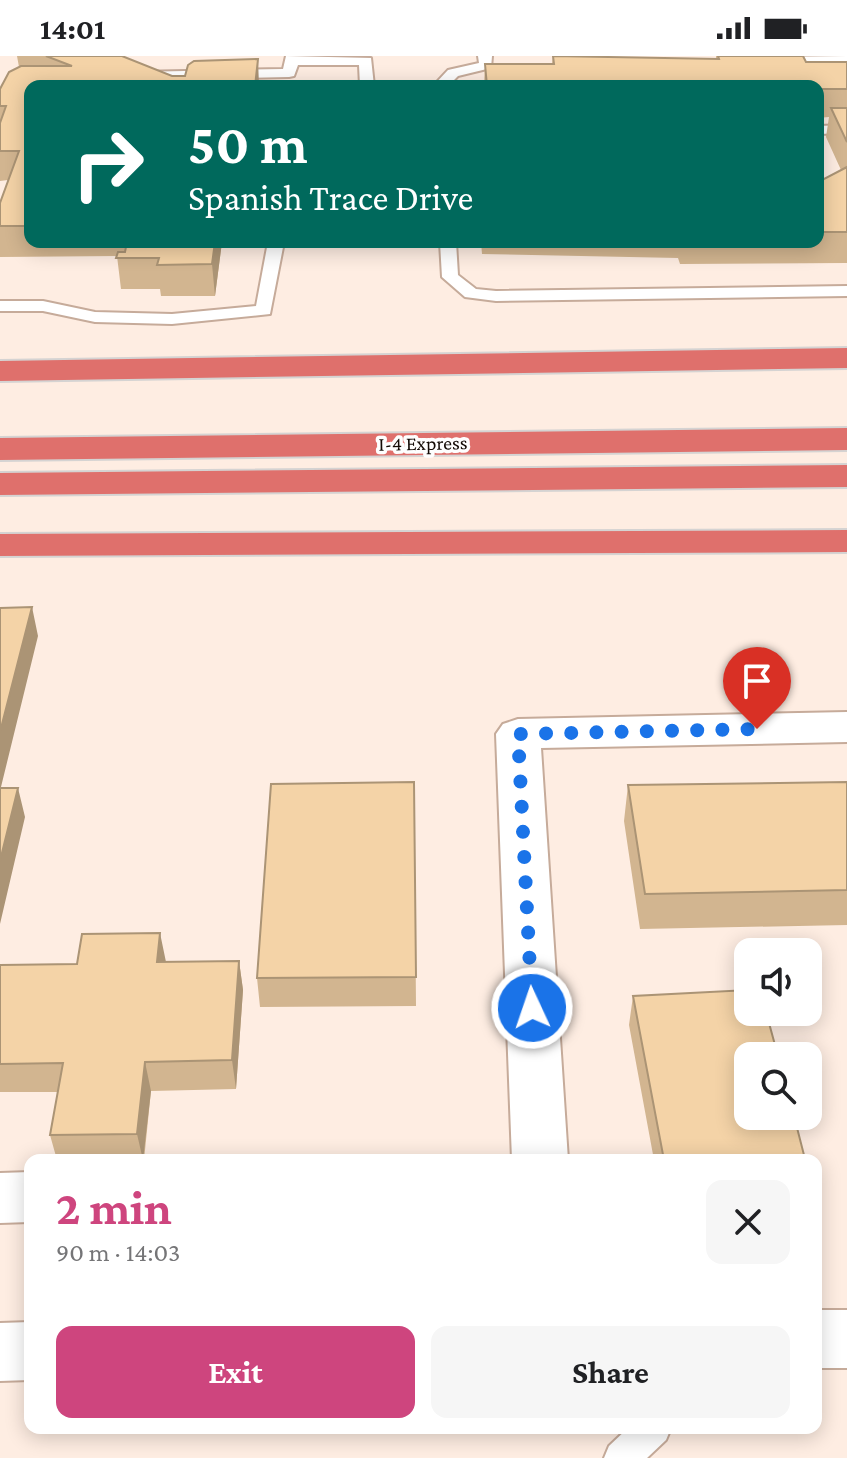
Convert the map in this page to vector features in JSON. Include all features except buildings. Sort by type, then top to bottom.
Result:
[{"type":"highway","points":[[0,371],[847,358]]},
{"type":"highway","name":"I-4 Express","points":[[0,449],[847,439]]},
{"type":"highway","name":"I-4 Express","points":[[0,484],[847,476]]},
{"type":"highway","points":[[0,545],[847,541]]},
{"type":"street","points":[[540,1154],[518,734],[847,727]]},
{"type":"street","points":[[0,1198],[24,1197]]},
{"type":"street","points":[[822,1339],[847,1339]]},
{"type":"street","points":[[0,1352],[24,1351]]},
{"type":"lane","points":[[164,75],[166,56]]},
{"type":"lane","points":[[753,62],[847,60]]},
{"type":"lane","points":[[119,76],[293,69],[366,61],[367,80]]},
{"type":"lane","points":[[446,80],[453,73],[485,61],[502,65]]},
{"type":"lane","points":[[824,130],[847,129]]},
{"type":"lane","points":[[0,306],[43,306],[95,317],[172,319],[264,310],[275,248]]},
{"type":"lane","points":[[448,248],[450,277],[471,293],[496,296],[847,291]]},
{"type":"lane","points":[[621,1458],[647,1434]]},
{"type":"route","points":[[532,1008],[518,734],[757,729]]}]
